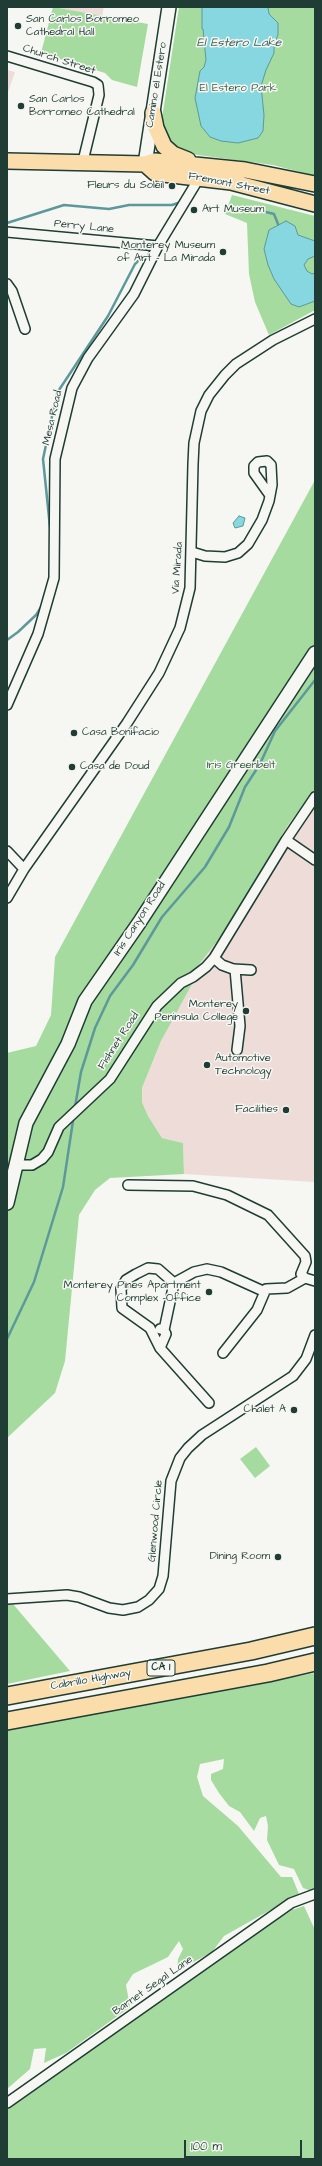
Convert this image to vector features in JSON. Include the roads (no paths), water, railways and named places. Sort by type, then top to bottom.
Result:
[{"type":"highway","name":"Cabrillo Highway","points":[[7,1696],[251,1651],[315,1636]]},
{"type":"highway","name":"CA 1","points":[[7,1721],[268,1673],[315,1662]]},
{"type":"main road","points":[[153,114],[156,128],[166,148],[201,171]]},
{"type":"main road","name":"Fremont Street","points":[[7,161],[83,161],[145,164],[155,173],[201,171],[258,172],[315,184]]},
{"type":"main road","name":"Fremont Street","points":[[201,171],[235,183],[315,204]]},
{"type":"street","name":"Camino el Estero","points":[[145,164],[169,7]]},
{"type":"street","name":"Church Street","points":[[7,56],[93,82],[98,85],[99,95],[83,161]]},
{"type":"street","name":"Mesa Road","points":[[7,705],[38,634],[54,578],[55,459],[72,388],[88,358],[134,294],[158,246],[201,171]]},
{"type":"street","name":"Perry Lane","points":[[7,232],[158,246]]},
{"type":"street","points":[[7,284],[12,291],[25,329]]},
{"type":"street","name":"Via Mirada","points":[[7,898],[24,869],[98,766],[159,673],[180,628],[186,609],[190,588],[192,552],[193,450],[201,411],[209,395],[236,364],[273,340],[315,319]]},
{"type":"street","points":[[192,552],[216,557],[225,557],[238,553],[248,544],[262,520],[269,494]]},
{"type":"street","name":"Iris Canyon Road","points":[[7,1203],[10,1181],[16,1165],[26,1123],[68,1044],[85,1002],[139,923],[315,653]]},
{"type":"street","name":"Fishnet Road","points":[[16,1165],[32,1165],[42,1159],[48,1152],[59,1127],[110,1079],[157,1006],[181,983],[194,977],[214,958],[286,840],[315,797]]},
{"type":"street","points":[[286,840],[315,860]]},
{"type":"street","points":[[7,851],[24,869]]},
{"type":"street","points":[[214,958],[222,965],[236,969],[251,970]]},
{"type":"street","points":[[236,969],[240,1026],[237,1050]]},
{"type":"street","points":[[128,1185],[193,1186],[237,1199],[268,1215],[306,1256],[306,1262],[301,1274],[305,1278],[315,1281]]},
{"type":"street","points":[[164,1330],[150,1328],[122,1308],[121,1289],[126,1280],[148,1268],[158,1269],[174,1283]]},
{"type":"street","points":[[160,1348],[166,1334],[164,1330],[174,1283],[194,1272],[213,1270],[232,1276],[263,1291]]},
{"type":"street","points":[[223,1353],[257,1310],[263,1291],[268,1288],[280,1289],[292,1286],[305,1278]]},
{"type":"street","points":[[150,1328],[160,1348],[208,1403]]},
{"type":"street","name":"Glenwood Circle","points":[[7,1599],[67,1595],[79,1597],[109,1608],[124,1610],[138,1607],[149,1600],[158,1589],[163,1576],[172,1481],[180,1458],[202,1435],[293,1376],[306,1359],[315,1335]]},
{"type":"street","name":"Barnet Segal Lane","points":[[7,2103],[291,1903],[315,1894]]},
{"type":"water","name":"El Estero Lake","points":[[202,7],[268,7],[269,14],[278,23],[278,35],[274,44],[274,53],[266,70],[261,86],[264,115],[263,131],[258,138],[238,143],[221,141],[210,137],[201,126],[195,98],[200,71],[204,67],[206,60],[202,29]]},
{"type":"water","points":[[286,221],[295,226],[298,235],[315,241],[315,256],[308,259],[304,265],[307,271],[312,274],[315,273],[315,301],[299,307],[291,304],[274,279],[268,265],[264,249],[269,230]]},
{"type":"water","points":[[239,516],[245,518],[243,526],[235,528],[233,523]]},
{"type":"waterway","points":[[7,223],[64,205],[109,209],[129,205],[172,205],[178,203]]},
{"type":"waterway","points":[[262,211],[274,214],[278,224]]},
{"type":"waterway","points":[[50,527],[43,459],[57,393],[108,316],[135,264],[141,258]]},
{"type":"waterway","points":[[7,640],[36,615],[43,604]]},
{"type":"waterway","points":[[75,1107],[81,1072],[95,1028],[110,996],[133,965],[162,917],[205,867],[229,827],[245,787],[260,764],[275,731],[315,680]]},
{"type":"waterway","points":[[7,1339],[34,1282],[63,1187],[73,1121]]},
{"type":"place","name":"San Carlos Borromeo Cathedral Hall","points":[[18,26]]},
{"type":"place","name":"San Carlos Borromeo Cathedral","points":[[21,106]]},
{"type":"place","name":"Fleurs du Soleil","points":[[172,186]]},
{"type":"place","name":"Art Museum","points":[[194,210]]},
{"type":"place","name":"Monterey Museum of Art - La Mirada","points":[[223,252]]},
{"type":"place","name":"Casa Bonifacio","points":[[74,733]]},
{"type":"place","name":"Casa de Doud","points":[[72,767]]},
{"type":"place","name":"Monterey Peninsula College","points":[[246,1011]]},
{"type":"place","name":"Automotive Technology","points":[[207,1065]]},
{"type":"place","name":"Facilities","points":[[286,1110]]},
{"type":"place","name":"Monterey Pines Apartment Complex -Office","points":[[209,1292]]},
{"type":"place","name":"Chalet A","points":[[294,1410]]},
{"type":"place","name":"Dining Room","points":[[278,1557]]},
{"type":"park label","name":"El Estero Park","points":[[238,89]]},
{"type":"park label","name":"Iris Greenbelt","points":[[241,766]]}]
